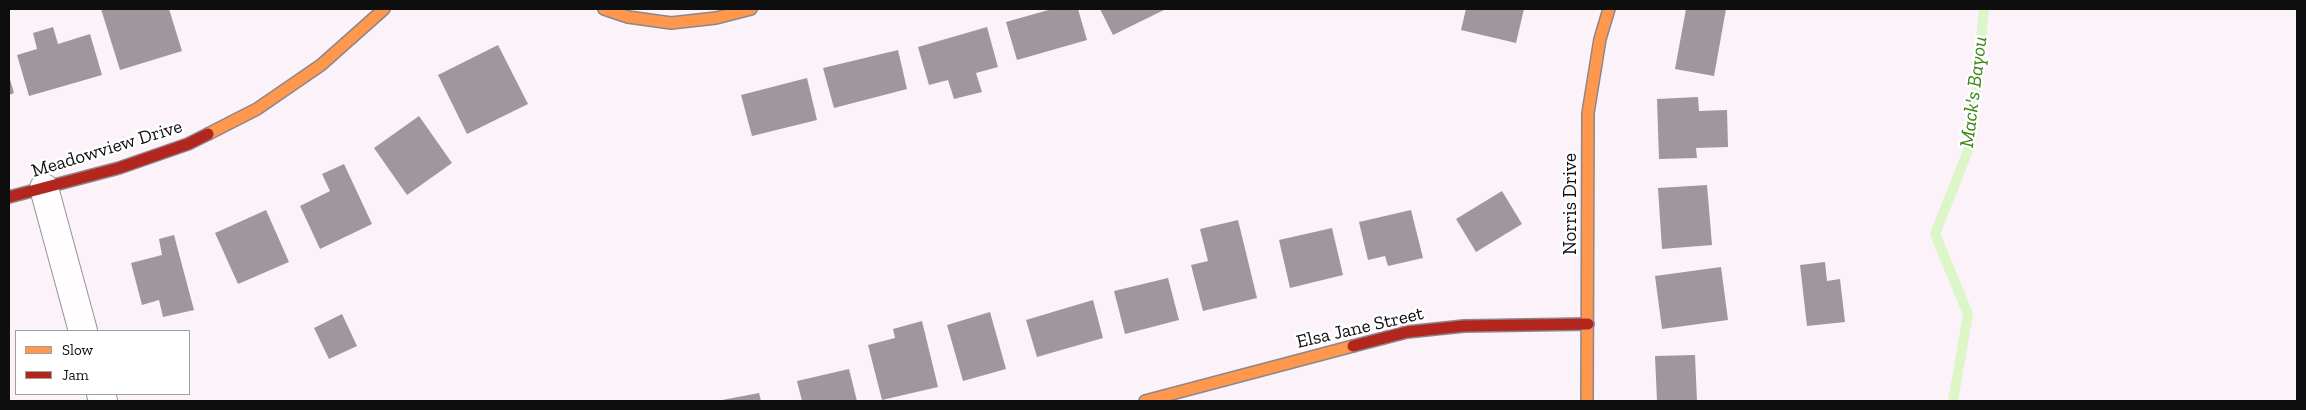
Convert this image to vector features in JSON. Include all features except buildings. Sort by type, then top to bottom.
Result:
[{"type":"street","name":"Meadowview Drive","points":[[9,197],[119,168],[188,144],[257,109],[320,65],[384,9]]},
{"type":"street","points":[[604,9],[628,17],[671,23],[716,18],[751,9]]},
{"type":"street","name":"Norris Drive","points":[[1586,401],[1588,113],[1600,38],[1609,9]]},
{"type":"street","points":[[44,188],[83,330]]},
{"type":"street","name":"Elsa Jane Street","points":[[1145,401],[1408,332],[1464,326],[1588,324]]},
{"type":"waterway","name":"Mack's Bayou","points":[[1953,401],[1968,314],[1935,234],[1971,143],[1984,9]]},
{"type":"traffic: slow","points":[[208,134],[257,109],[321,65],[384,9]]},
{"type":"traffic: slow","points":[[604,9],[628,17],[671,23],[716,18],[751,9]]},
{"type":"traffic: slow","points":[[1587,401],[1588,113],[1600,39],[1609,9]]},
{"type":"traffic: slow","points":[[1145,401],[1353,346]]},
{"type":"traffic: jam","points":[[9,197],[119,168],[188,144],[208,134]]},
{"type":"traffic: jam","points":[[1353,346],[1407,332],[1464,326],[1588,324]]}]
